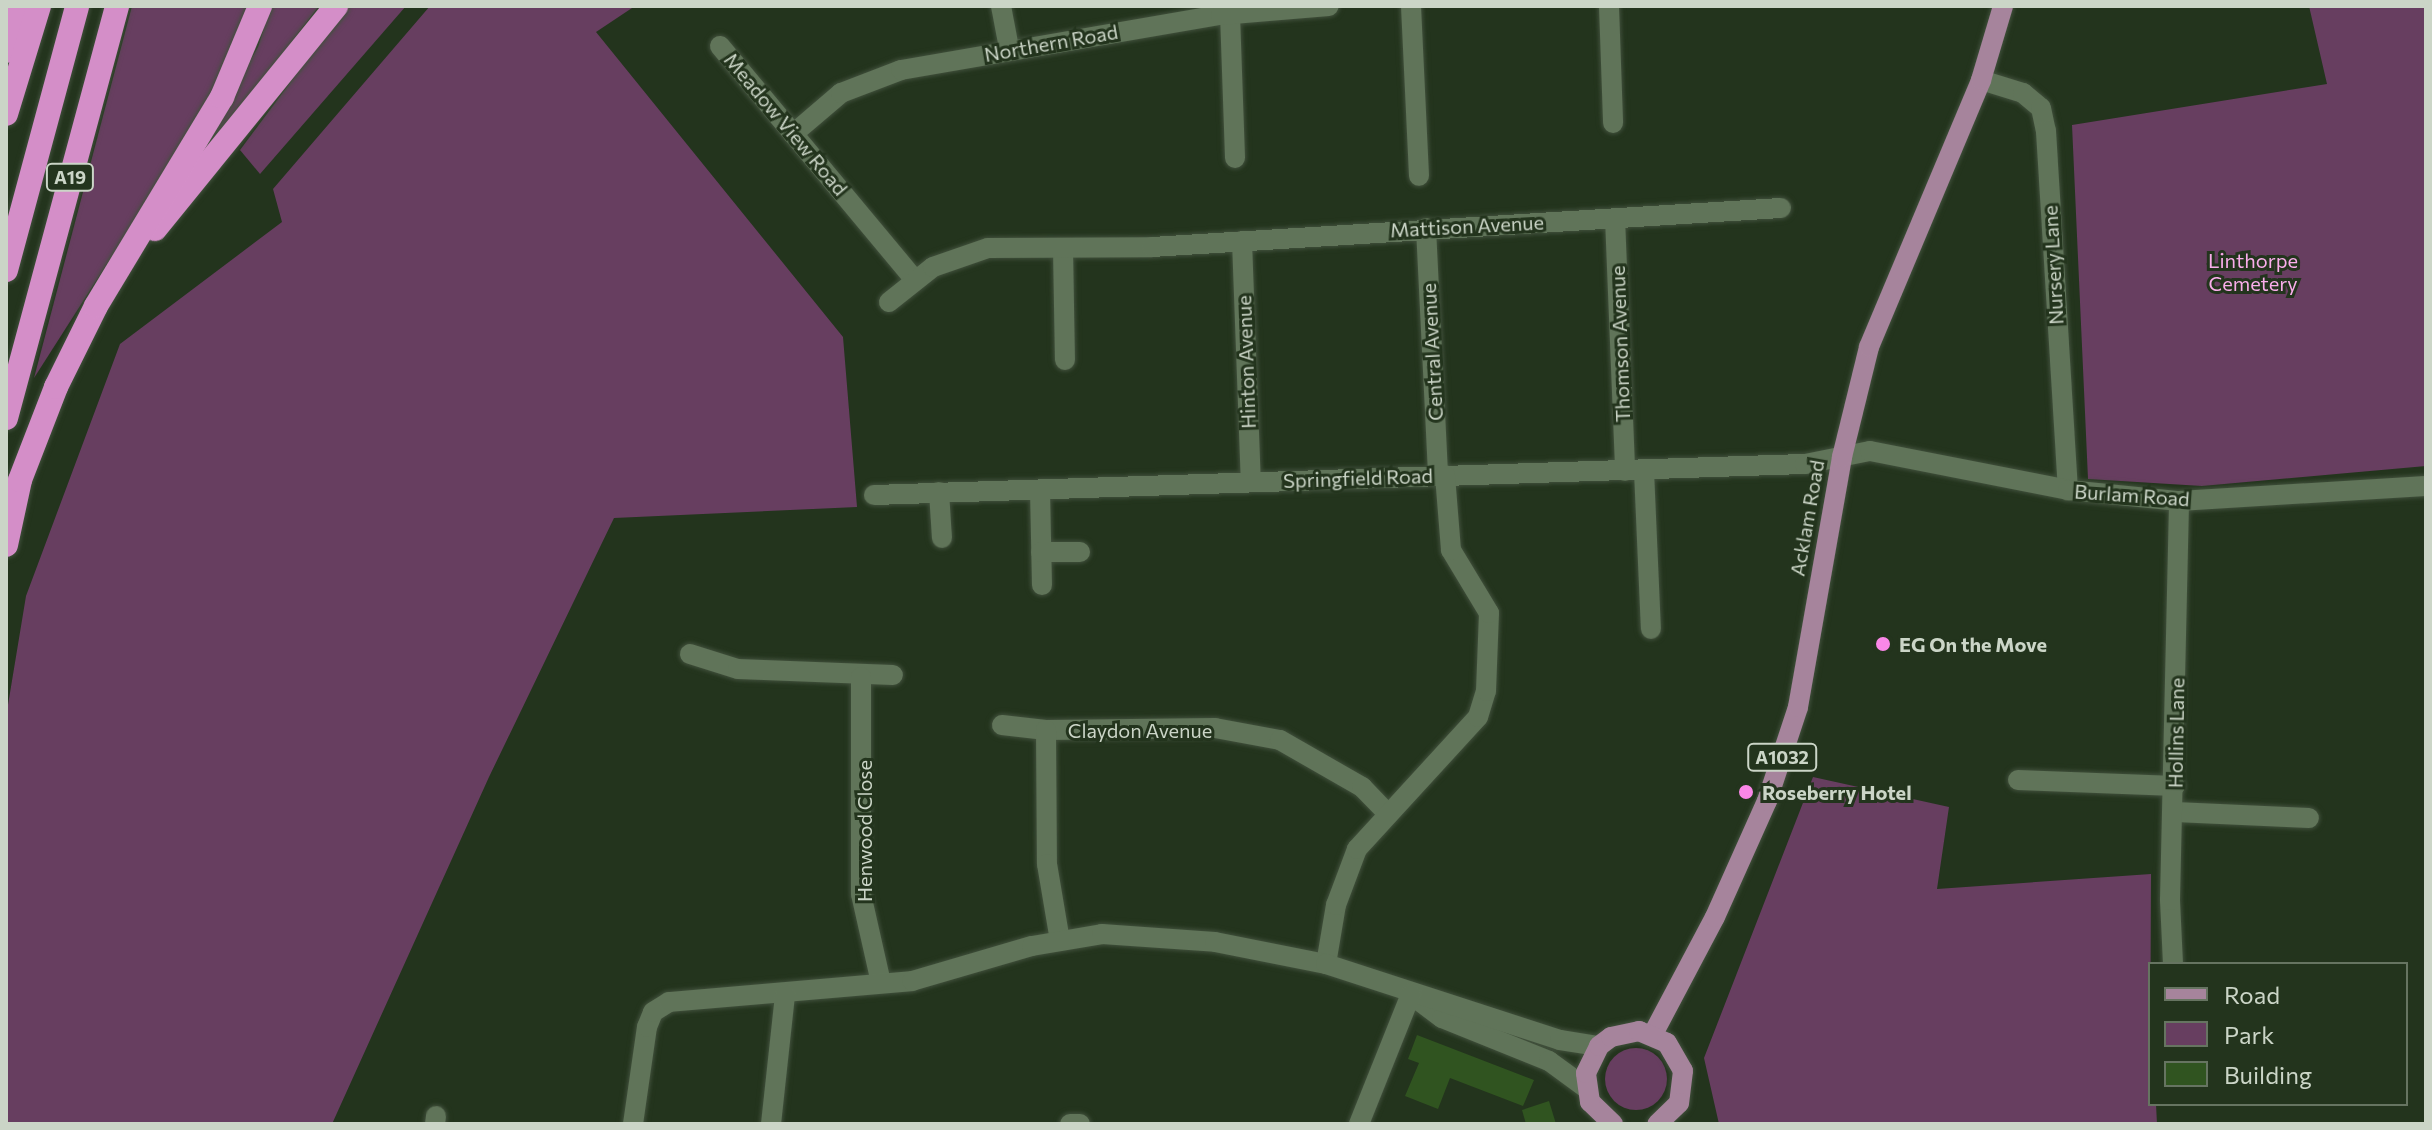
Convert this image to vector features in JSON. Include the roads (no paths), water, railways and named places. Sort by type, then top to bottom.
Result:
[{"type":"highway","points":[[6,51],[16,6]]},
{"type":"highway","points":[[6,114],[39,6]]},
{"type":"highway","name":"A19","points":[[6,270],[77,6]]},
{"type":"highway","name":"A19","points":[[6,418],[117,6]]},
{"type":"highway","points":[[6,545],[35,437],[80,339],[222,97],[260,6]]},
{"type":"highway","points":[[119,270],[195,184],[336,6]]},
{"type":"main road","name":"Acklam Road","points":[[1653,1034],[1715,917],[1767,801],[1793,721],[1842,457],[1885,301],[1981,80],[2003,6]]},
{"type":"main road","points":[[1613,1124],[1599,1114],[1586,1088],[1586,1073],[1599,1046],[1624,1032],[1653,1034],[1667,1043],[1683,1071],[1679,1103],[1657,1124]]},
{"type":"street","points":[[1001,6],[1009,48]]},
{"type":"street","name":"Northern Road","points":[[793,134],[865,80],[1009,48],[1230,14],[1329,6]]},
{"type":"street","points":[[1411,6],[1419,176]]},
{"type":"street","points":[[1609,6],[1613,123]]},
{"type":"street","points":[[1230,14],[1235,158]]},
{"type":"street","name":"Meadow View Road","points":[[720,46],[914,279]]},
{"type":"street","name":"Nursery Lane","points":[[1981,80],[2023,93],[2041,108],[2046,131],[2068,490]]},
{"type":"street","name":"Mattison Avenue","points":[[889,302],[914,279],[960,255],[988,248],[1152,247],[1781,208]]},
{"type":"street","name":"Thomson Avenue","points":[[1615,218],[1651,629]]},
{"type":"street","name":"Central Avenue","points":[[1326,964],[1336,905],[1357,849],[1386,812],[1439,764],[1478,717],[1490,665],[1489,613],[1446,533],[1426,228]]},
{"type":"street","name":"Hinton Avenue","points":[[1242,241],[1251,482]]},
{"type":"street","points":[[1063,248],[1065,360]]},
{"type":"street","name":"Burlam Road","points":[[1842,457],[1870,451],[2068,490],[2179,501],[2426,486]]},
{"type":"street","name":"Springfield Road","points":[[874,495],[1635,471],[1805,464],[1842,457]]},
{"type":"street","points":[[1040,490],[1042,585]]},
{"type":"street","points":[[939,492],[942,538]]},
{"type":"street","name":"Hollins Lane","points":[[2173,962],[2170,900],[2175,812],[2179,501]]},
{"type":"street","points":[[1041,552],[1080,552]]},
{"type":"street","points":[[690,654],[738,669],[861,677],[893,675]]},
{"type":"street","name":"Henwood Close","points":[[861,677],[861,894],[881,983]]},
{"type":"street","name":"Claydon Avenue","points":[[1002,725],[1046,730],[1215,728],[1280,740],[1352,780],[1386,812]]},
{"type":"street","name":"Claydon Avenue","points":[[1046,730],[1047,864],[1060,941]]},
{"type":"street","points":[[2018,780],[2175,786]]},
{"type":"street","points":[[2175,812],[2309,818]]},
{"type":"street","points":[[633,1124],[653,1012],[669,1002],[785,995],[912,981],[1060,941],[1102,934],[1215,942],[1326,964],[1411,994],[1454,1001],[1560,1040],[1599,1046]]},
{"type":"street","points":[[1411,994],[1442,1018],[1549,1061],[1586,1088]]},
{"type":"street","points":[[1359,1124],[1411,994]]},
{"type":"street","points":[[771,1124],[785,995]]},
{"type":"street","points":[[1070,1124],[1080,1124]]},
{"type":"place","name":"EG On the Move","points":[[1883,644]]},
{"type":"place","name":"Roseberry Hotel","points":[[1746,792]]},
{"type":"park label","name":"Linthorpe Cemetery","points":[[2253,272]]}]
